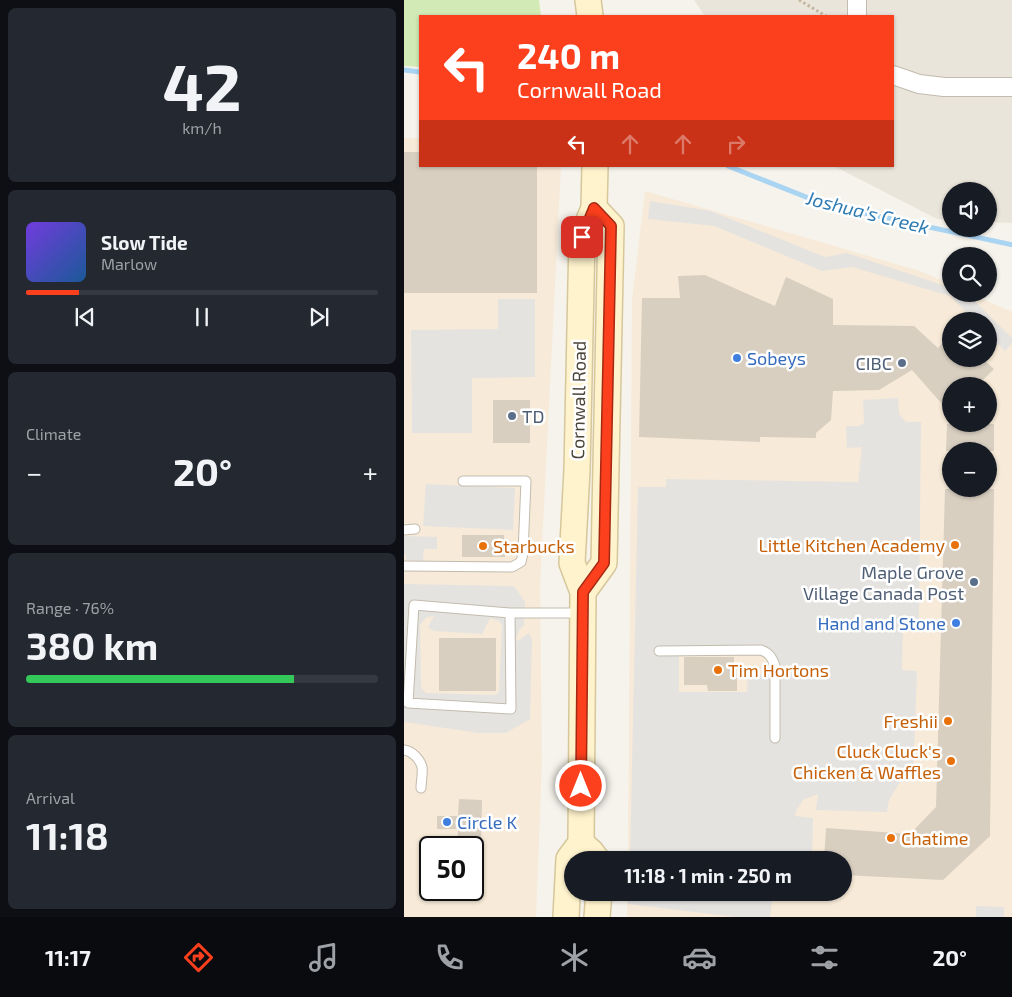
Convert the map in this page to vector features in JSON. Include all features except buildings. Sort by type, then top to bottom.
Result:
[{"type":"main road","points":[[588,0],[590,15]]},
{"type":"main road","name":"Cornwall Road","points":[[589,851],[582,602],[572,564],[577,470],[582,237],[594,208],[595,167]]},
{"type":"main road","name":"Cornwall Road","points":[[566,917],[567,901]]},
{"type":"main road","points":[[597,917],[598,901]]},
{"type":"street","points":[[857,0],[857,15]]},
{"type":"street","points":[[894,75],[919,84],[944,87],[1012,87]]},
{"type":"lane","points":[[404,566],[512,567],[521,562],[526,481],[463,482]]},
{"type":"lane","points":[[404,530],[415,529]]},
{"type":"lane","points":[[510,612],[511,709],[408,703],[414,605],[510,612],[582,602]]},
{"type":"lane","points":[[659,651],[761,650],[767,652],[775,666],[775,738]]},
{"type":"lane","points":[[404,750],[410,751],[422,767],[421,788]]},
{"type":"path","points":[[799,0],[824,15]]},
{"type":"shaded area","points":[[694,0],[1012,0],[1012,223],[997,222],[997,182],[942,182],[942,219],[937,219],[836,167],[894,167],[894,15],[704,15]]},
{"type":"shaded area","points":[[404,138],[419,138],[419,167],[561,167],[540,585],[542,762],[536,917],[404,917]]},
{"type":"shaded area","points":[[645,191],[920,271],[942,281],[942,302],[989,302],[1012,312],[1013,917],[627,917],[627,901],[852,901],[852,851],[628,851],[632,300]]},
{"type":"shaded area","points":[[650,201],[711,211],[825,257],[847,253],[942,285],[942,294],[852,267],[822,271],[714,226],[648,219]]},
{"type":"shaded area","points":[[498,299],[535,299],[535,377],[472,378],[472,433],[412,433],[411,330],[498,329]]},
{"type":"shaded area","points":[[956,302],[976,302],[986,312],[966,312]]},
{"type":"shaded area","points":[[997,323],[1012,338],[1012,343],[1005,351],[997,343]]},
{"type":"shaded area","points":[[898,398],[899,414],[906,422],[921,422],[919,621],[903,622],[902,670],[917,671],[913,780],[900,782],[889,800],[887,812],[816,810],[818,794],[803,800],[795,816],[813,818],[812,851],[630,851],[638,487],[666,487],[666,479],[858,482],[862,447],[847,448],[846,426],[859,426],[864,423],[863,400]],"holes":[[[760,654],[769,665],[768,674],[748,675],[747,692],[679,692],[679,655]]]},
{"type":"shaded area","points":[[426,484],[515,488],[513,530],[423,526]]},
{"type":"shaded area","points":[[404,536],[437,537],[437,549],[424,549],[423,561],[406,560]]},
{"type":"shaded area","points":[[404,584],[514,586],[525,602],[524,625],[516,638],[518,641],[529,633],[532,639],[530,719],[506,733],[479,733],[404,722]],"holes":[[[434,616],[428,627],[434,631],[482,634],[490,618],[499,621],[502,626],[499,692],[495,695],[426,693],[421,686],[420,625],[427,617]]]},
{"type":"shaded area","points":[[628,901],[772,901],[770,917],[735,917],[628,904]]},
{"type":"shaded area","points":[[976,906],[1004,907],[1004,917],[976,917]]},
{"type":"green space","points":[[404,0],[539,0],[541,15],[419,15],[419,67],[404,66]]},
{"type":"waterway","name":"Joshua's Creek","points":[[404,70],[419,72]]},
{"type":"waterway","name":"Joshua's Creek","points":[[731,167],[826,205],[1013,245]]},
{"type":"place","name":"Sobeys","points":[[737,358]]},
{"type":"place","name":"CIBC","points":[[902,363]]},
{"type":"place","name":"TD","points":[[512,416]]},
{"type":"place","name":"Little Kitchen Academy","points":[[955,545]]},
{"type":"place","name":"Starbucks","points":[[483,546]]},
{"type":"place","name":"Maple Grove Village Canada Post","points":[[974,582]]},
{"type":"place","name":"Hand and Stone","points":[[956,623]]},
{"type":"place","name":"Tim Hortons","points":[[718,670]]},
{"type":"place","name":"Freshii","points":[[948,721]]},
{"type":"place","name":"Cluck Cluck's Chicken & Waffles","points":[[951,761]]},
{"type":"place","name":"Circle K","points":[[447,822]]},
{"type":"place","name":"Chatime","points":[[891,838]]},
{"type":"route","points":[[581,786],[583,592],[604,563],[611,226],[594,208],[582,237]]}]
